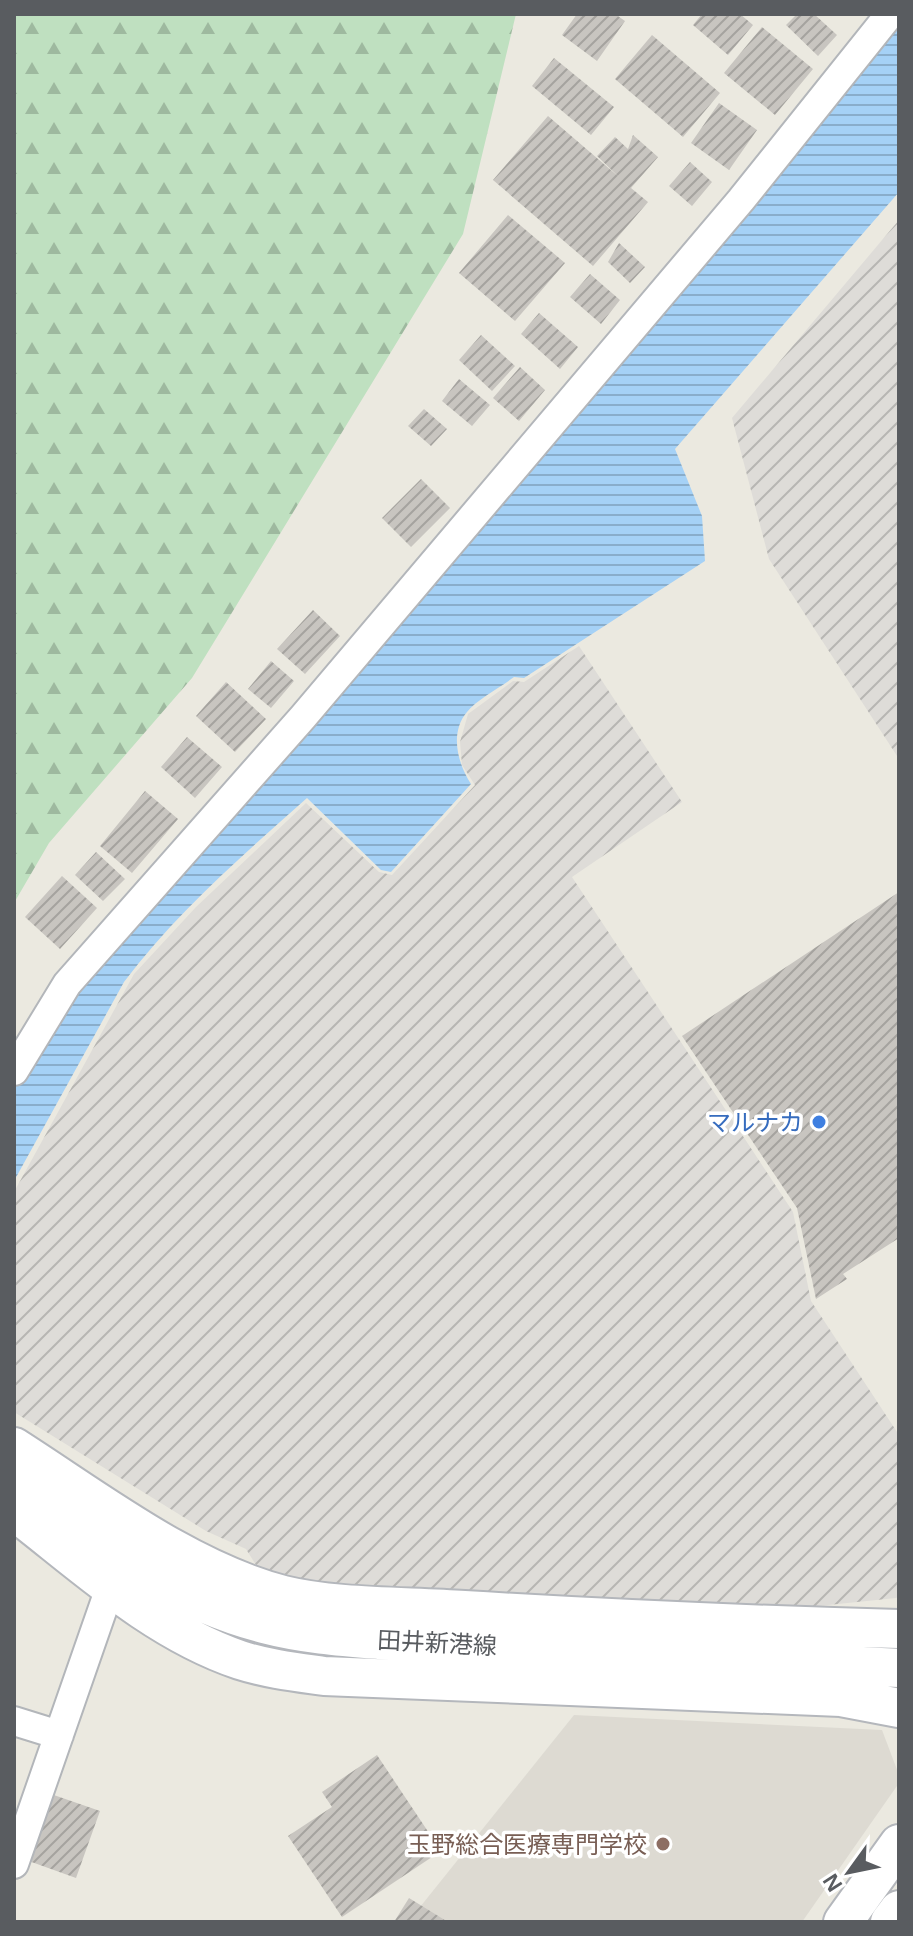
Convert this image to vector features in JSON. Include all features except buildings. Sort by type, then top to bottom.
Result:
[{"type":"main road","points":[[14,1447],[206,1566],[284,1595],[320,1601],[521,1614],[899,1629]]},
{"type":"main road","name":"田井新港線","points":[[14,1483],[82,1532],[173,1590],[223,1611],[307,1633],[379,1640],[899,1668]]},
{"type":"main road","points":[[14,1511],[163,1624],[238,1659],[277,1670],[324,1676],[841,1697],[899,1708]]},
{"type":"main road","points":[[843,1922],[899,1844]]},
{"type":"main road","points":[[890,1922],[899,1910]]},
{"type":"street","points":[[14,1071],[67,984],[303,717],[731,212],[890,14]]},
{"type":"street","points":[[14,1864],[111,1585]]},
{"type":"street","points":[[14,1721],[59,1735]]},
{"type":"shaded area","points":[[899,220],[899,759],[769,559],[732,418]]},
{"type":"shaded area","points":[[579,646],[682,802],[572,877],[793,1212],[811,1301],[899,1435],[899,1596],[896,1598],[799,1608],[371,1589],[295,1579],[256,1565],[246,1549],[206,1531],[14,1412],[14,1192],[134,974],[196,907],[306,803],[379,872],[392,875],[475,785],[462,765],[460,742],[468,714],[513,681],[524,682]]},
{"type":"shaded area","name":"玉野総合医療専門学校","points":[[574,1715],[882,1730],[899,1775],[899,1783],[802,1922],[408,1922]]},
{"type":"green space","points":[[14,14],[516,14],[463,234],[192,678],[49,843],[14,903]]},
{"type":"water","points":[[899,25],[899,192],[675,449],[702,516],[705,561],[524,678],[514,677],[471,707],[461,720],[457,748],[471,784],[391,872],[381,870],[307,798],[259,841],[188,908],[124,982],[14,1181],[14,1081],[70,987]]},
{"type":"place","name":"マルナカ","points":[[819,1122]]},
{"type":"place","name":"玉野総合医療専門学校","points":[[663,1844]]}]
